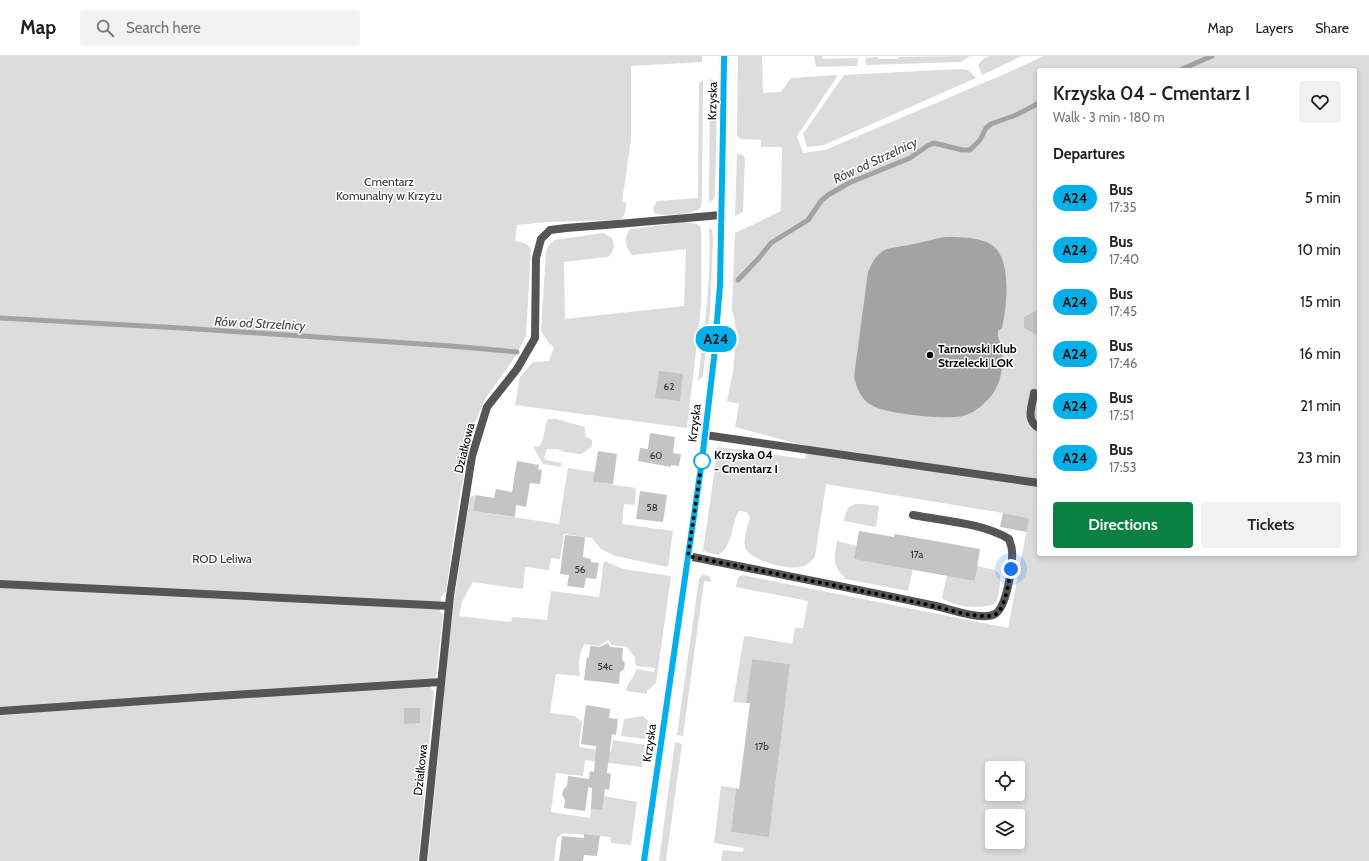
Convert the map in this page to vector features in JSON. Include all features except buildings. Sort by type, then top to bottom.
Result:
[{"type":"street","name":"Krzyska","points":[[644,861],[705,435],[718,314],[724,56]]},
{"type":"street","name":"Działkowa","points":[[423,861],[449,606],[472,456],[487,407],[517,369],[535,338],[536,258],[541,239],[550,230],[721,215]]},
{"type":"street","points":[[1034,393],[1030,415],[1033,424],[1037,427]]},
{"type":"street","points":[[705,435],[1037,483]]},
{"type":"street","points":[[688,556],[973,614],[988,616],[996,614],[1001,608],[1008,589],[1012,550],[1009,539],[998,532],[982,527],[913,515]]},
{"type":"street","points":[[0,584],[449,606]]},
{"type":"street","points":[[0,711],[441,682]]},
{"type":"green space","points":[[0,56],[702,56],[702,62],[631,66],[631,139],[622,202],[626,202],[626,210],[624,215],[619,220],[547,222],[517,225],[515,241],[528,245],[531,249],[526,336],[515,357],[485,399],[473,427],[459,500],[446,591],[441,597],[440,612],[443,614],[436,677],[432,679],[431,688],[434,692],[418,861],[0,861]]},
{"type":"green space","points":[[738,56],[762,56],[763,93],[781,92],[791,78],[838,75],[797,136],[803,153],[825,150],[1044,56],[1369,56],[1369,861],[721,861],[723,850],[743,852],[744,848],[714,843],[721,786],[736,788],[731,832],[769,836],[790,664],[752,659],[746,703],[733,702],[744,637],[748,636],[792,644],[795,628],[803,628],[808,601],[736,587],[738,577],[742,575],[1008,628],[1029,518],[826,484],[815,557],[807,565],[794,568],[787,567],[769,563],[753,556],[745,547],[746,532],[750,517],[746,512],[739,511],[734,522],[729,541],[723,551],[718,555],[703,551],[718,447],[805,459],[807,446],[735,427],[739,404],[727,401],[733,372],[737,332],[732,309],[735,233],[781,211],[782,147],[761,147],[761,140],[740,139],[737,135]]},
{"type":"green space","points":[[814,56],[822,56],[822,59],[858,58],[857,66],[816,67]]},
{"type":"green space","points":[[970,56],[961,62],[866,65],[865,58],[878,57],[878,59],[898,59],[899,57]]},
{"type":"green space","points":[[989,56],[1022,56],[982,75],[978,65],[983,59]]},
{"type":"green space","points":[[959,69],[968,70],[976,78],[824,145],[807,147],[803,134],[844,75]]},
{"type":"green space","points":[[710,79],[716,84],[717,92],[715,195],[714,199],[709,203]]},
{"type":"green space","points":[[703,80],[701,207],[697,211],[674,215],[654,213],[653,208],[657,201],[698,198],[699,83]]},
{"type":"green space","points":[[737,154],[743,155],[745,159],[743,212],[735,216]]},
{"type":"green space","points":[[685,222],[697,224],[701,227],[701,307],[687,428],[515,405],[520,377],[533,362],[549,361],[554,347],[549,343],[541,331],[546,252],[549,245],[555,240],[603,233],[612,238],[613,241],[614,246],[612,253],[608,257],[564,262],[565,319],[684,306],[686,249],[632,255],[627,248],[626,239],[630,229]]},
{"type":"green space","points":[[709,227],[712,230],[713,239],[710,311],[703,376],[698,381],[708,285],[710,246]]},
{"type":"green space","points":[[548,419],[556,419],[585,427],[585,436],[592,440],[592,447],[581,454],[564,452],[557,449],[547,449],[544,458],[546,460],[561,463],[561,467],[543,464],[534,446],[538,447],[541,444]]},
{"type":"green space","points":[[568,468],[595,472],[594,482],[636,488],[635,505],[624,504],[622,524],[673,531],[668,567],[615,556],[601,549],[592,538],[564,534],[560,559],[551,558],[549,570],[525,567],[523,589],[473,582],[462,602],[459,616],[511,622],[512,617],[547,620],[551,591],[599,597],[604,561],[623,569],[671,576],[656,683],[647,691],[647,694],[626,691],[636,669],[654,672],[655,668],[636,666],[635,657],[627,647],[612,645],[608,640],[599,646],[584,644],[579,660],[580,676],[556,674],[550,713],[575,716],[582,722],[579,747],[611,752],[613,740],[645,745],[642,767],[585,760],[583,776],[556,773],[551,812],[590,818],[593,794],[637,802],[631,845],[611,843],[610,837],[563,833],[557,838],[554,861],[428,861],[452,613],[470,497],[476,495],[473,511],[559,524]]},
{"type":"green space","points":[[855,504],[879,506],[876,527],[844,521],[848,509]]},
{"type":"green space","points":[[837,541],[857,546],[913,569],[908,591],[846,579],[838,570],[835,562]]},
{"type":"green space","points":[[977,566],[995,570],[1000,575],[999,594],[995,604],[982,607],[968,607],[954,604],[942,598],[947,575],[975,581]]},
{"type":"green space","points":[[702,575],[710,577],[711,582],[704,581],[683,736],[677,735],[699,579]]},
{"type":"green space","points":[[643,716],[648,721],[645,739],[621,736],[624,719]]},
{"type":"green space","points":[[675,742],[682,744],[666,861],[659,861]]},
{"type":"shaded area","points":[[947,237],[970,238],[987,242],[998,252],[1003,261],[1006,296],[1002,328],[998,331],[1002,348],[1000,380],[994,392],[982,406],[966,415],[958,417],[919,416],[880,409],[865,401],[860,394],[854,377],[868,272],[872,263],[881,252],[891,248]]},
{"type":"waterway","name":"Rów od Strzelnicy","points":[[1185,68],[1212,56]]},
{"type":"waterway","name":"Rów od Strzelnicy","points":[[738,280],[771,243],[808,220],[821,201],[828,195],[849,183],[910,158],[934,143],[962,150],[970,150],[980,140],[986,128],[991,124],[1016,115],[1037,104]]},
{"type":"waterway","name":"Rów od Strzelnicy","points":[[0,318],[181,328],[451,346],[517,352]]},
{"type":"bus line","name":"A24","points":[[644,861],[702,460],[714,358],[720,285],[724,56]]},
{"type":"place","name":"Tarnowski Klub Strzelecki LOK","points":[[930,355]]},
{"type":"place","name":"Krzyska 04 - Cmentarz I","points":[[702,461]]},
{"type":"route","points":[[702,461],[688,556],[988,616],[996,614],[1001,608],[1008,589],[1011,569]]},
{"type":"park label","name":"Cmentarz Komunalny w Krzyżu","points":[[389,188]]},
{"type":"park label","name":"ROD Leliwa","points":[[222,558]]}]
